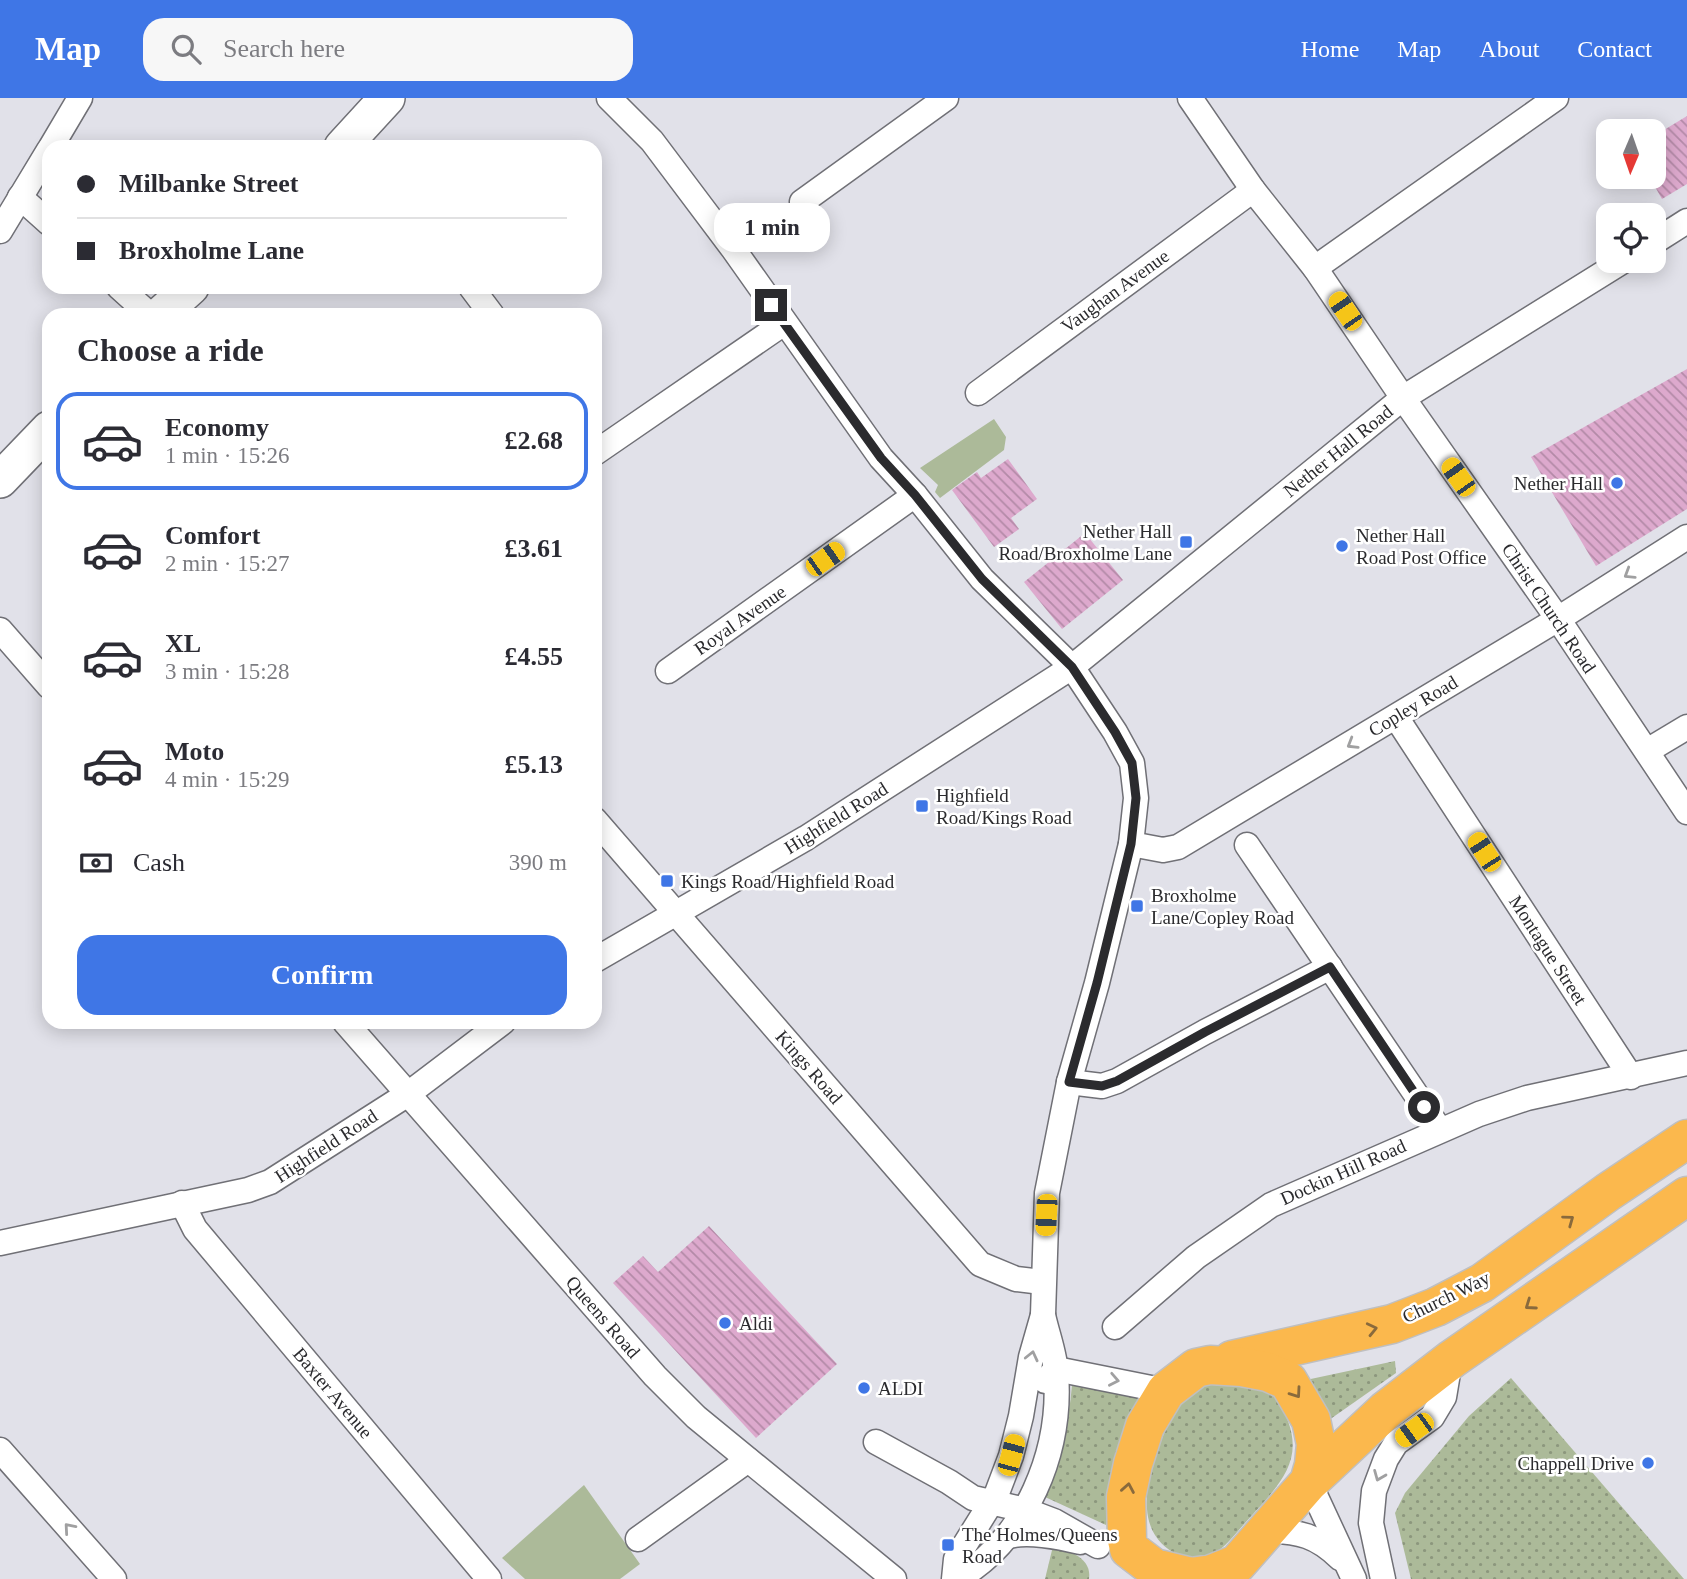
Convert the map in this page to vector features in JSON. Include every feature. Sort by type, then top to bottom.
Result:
[{"type":"highway","name":"Church Way","points":[[1210,1365],[1392,1324],[1436,1307],[1482,1283],[1687,1139]]},
{"type":"highway","points":[[1309,1482],[1314,1465],[1315,1444],[1311,1420],[1288,1381],[1268,1372],[1242,1367],[1210,1365],[1196,1368],[1166,1391],[1145,1426],[1126,1497],[1127,1540],[1116,1558],[1191,1577],[1232,1572],[1309,1482],[1386,1410],[1450,1361],[1687,1196]]},
{"type":"street","points":[[55,140],[80,98]]},
{"type":"street","points":[[351,140],[387,98]]},
{"type":"street","points":[[609,98],[652,141],[734,250],[881,458],[915,495],[982,579],[1072,667],[1132,763],[1136,798],[1131,844],[1097,983],[1069,1082],[1047,1193],[1043,1315],[1056,1369],[1057,1419],[1028,1505],[1006,1537],[985,1560],[956,1579]]},
{"type":"street","points":[[802,202],[946,98]]},
{"type":"street","name":"Christ Church Road","points":[[1190,98],[1253,190],[1315,268],[1402,398],[1558,619],[1687,812]]},
{"type":"street","points":[[1315,268],[1556,98]]},
{"type":"street","points":[[0,231],[42,161]]},
{"type":"street","name":"Vaughan Avenue","points":[[978,393],[1253,190]]},
{"type":"street","points":[[20,197],[42,217]]},
{"type":"street","points":[[1666,234],[1687,221]]},
{"type":"street","name":"Nether Hall Road","points":[[1072,667],[1402,398],[1604,273]]},
{"type":"street","points":[[127,294],[142,308]]},
{"type":"street","points":[[168,308],[183,294]]},
{"type":"street","points":[[602,447],[784,323]]},
{"type":"street","points":[[0,480],[42,436]]},
{"type":"street","name":"Royal Avenue","points":[[668,671],[915,495]]},
{"type":"street","name":"Copley Road","points":[[1131,844],[1163,850],[1178,847],[1558,619],[1687,537]]},
{"type":"street","points":[[0,630],[42,678]]},
{"type":"street","name":"Highfield Road","points":[[602,956],[806,838],[1072,667]]},
{"type":"street","name":"Montague Street","points":[[1395,717],[1631,1077]]},
{"type":"street","points":[[1647,751],[1687,727]]},
{"type":"street","name":"Kings Road","points":[[602,828],[980,1264],[1016,1279],[1042,1282]]},
{"type":"street","points":[[1247,845],[1440,1130]]},
{"type":"street","points":[[1069,1082],[1102,1086],[1117,1081],[1330,967]]},
{"type":"street","name":"Queens Road","points":[[351,1029],[655,1376],[696,1417],[894,1579]]},
{"type":"street","name":"Highfield Road","points":[[0,1243],[248,1190],[270,1182],[408,1094],[494,1029]]},
{"type":"street","name":"Dockin Hill Road","points":[[1115,1327],[1196,1257],[1271,1205],[1479,1114],[1527,1098],[1687,1063]]},
{"type":"street","name":"Baxter Avenue","points":[[182,1203],[195,1229],[489,1579]]},
{"type":"street","points":[[956,1579],[956,1559],[993,1498],[1011,1455],[1031,1357],[1043,1315]]},
{"type":"street","points":[[1383,1579],[1371,1523],[1374,1491],[1382,1468],[1396,1443],[1432,1417],[1444,1396],[1450,1361]]},
{"type":"street","points":[[1056,1369],[1166,1391]]},
{"type":"street","points":[[1021,1416],[1056,1369]]},
{"type":"street","points":[[876,1441],[949,1482],[973,1499],[993,1498],[1028,1505],[1116,1558]]},
{"type":"street","points":[[0,1450],[114,1579]]},
{"type":"street","points":[[638,1539],[748,1460]]},
{"type":"street","points":[[1309,1482],[1350,1571]]},
{"type":"street","points":[[1268,1530],[1298,1532],[1311,1537],[1325,1545],[1350,1571]]},
{"type":"street","points":[[1006,1537],[1014,1534],[1032,1535],[1116,1558]]},
{"type":"green space","points":[[994,419],[1006,437],[1004,450],[940,498],[935,492],[938,485],[920,468]]},
{"type":"green space","points":[[1395,1361],[1396,1373],[1329,1420],[1306,1380]]},
{"type":"green space","points":[[1511,1378],[1684,1579],[1411,1579],[1395,1513],[1405,1493],[1469,1416]]},
{"type":"green space","points":[[1232,1379],[1274,1394],[1291,1433],[1293,1449],[1289,1463],[1273,1492],[1225,1546],[1215,1553],[1198,1557],[1176,1554],[1159,1541],[1149,1521],[1147,1491],[1156,1453],[1168,1424],[1189,1397],[1208,1385]]},
{"type":"green space","points":[[1072,1385],[1096,1386],[1145,1395],[1108,1500],[1106,1525],[1045,1497],[1062,1442]]},
{"type":"green space","points":[[584,1485],[640,1564],[620,1579],[525,1579],[502,1558]]},
{"type":"green space","points":[[1053,1546],[1073,1553],[1083,1561],[1089,1572],[1089,1579],[1045,1579]]},
{"type":"building","points":[[1687,116],[1687,184],[1662,199],[1656,189],[1666,189],[1666,129]]},
{"type":"building","name":"Nether Hall","points":[[1687,369],[1687,509],[1596,566],[1531,457]]},
{"type":"building","points":[[1008,459],[1037,499],[1011,518],[1019,529],[994,547],[952,490],[977,472],[981,478]]},
{"type":"building","points":[[1085,533],[1123,580],[1062,629],[1024,582]]},
{"type":"building","name":"Aldi","points":[[709,1226],[837,1364],[756,1438],[613,1283],[643,1256],[658,1272]]},
{"type":"place","name":"Nether Hall","points":[[1617,483]]},
{"type":"place","name":"Nether Hall Road/Broxholme Lane","points":[[1186,542]]},
{"type":"place","name":"Nether Hall Road Post Office","points":[[1342,546]]},
{"type":"place","name":"Highfield Road/Kings Road","points":[[922,806]]},
{"type":"place","name":"Kings Road/Highfield Road","points":[[667,881]]},
{"type":"place","name":"Broxholme Lane/Copley Road","points":[[1137,906]]},
{"type":"place","name":"Aldi","points":[[725,1323]]},
{"type":"place","name":"ALDI","points":[[864,1388]]},
{"type":"place","name":"Chappell Drive","points":[[1648,1463]]},
{"type":"place","name":"The Holmes/Queens Road","points":[[948,1545]]},
{"type":"route","points":[[771,305],[881,458],[915,495],[958,551],[982,579],[1072,667],[1132,763],[1136,798],[1131,844],[1097,983],[1069,1082],[1102,1086],[1117,1081],[1330,967],[1424,1107]]}]
